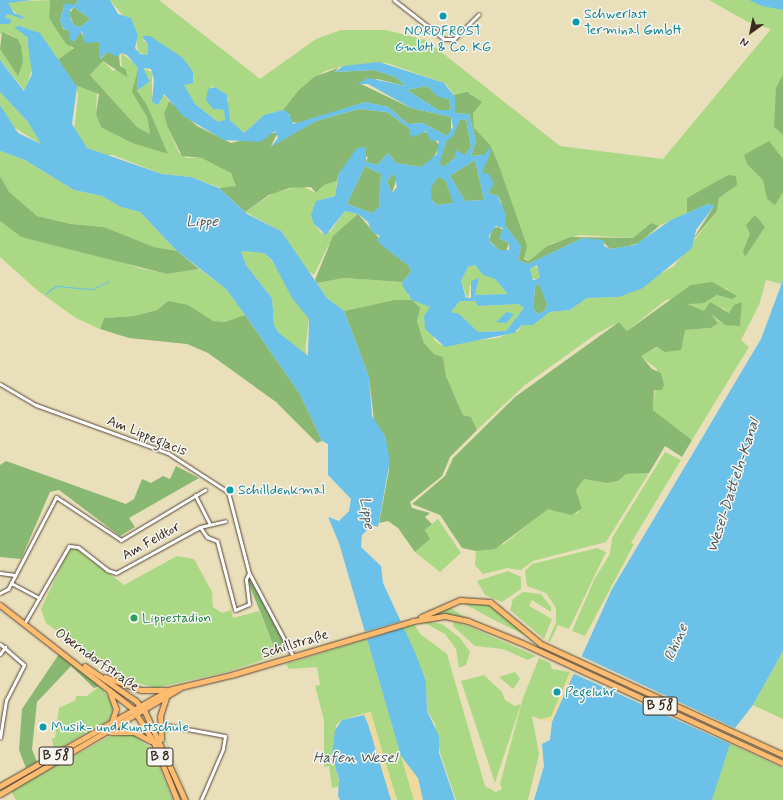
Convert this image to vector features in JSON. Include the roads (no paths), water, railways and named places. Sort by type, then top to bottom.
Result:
[{"type":"main road","name":"B 58","points":[[413,621],[460,600],[481,599],[497,606],[541,644],[783,755]]},
{"type":"main road","name":"Oberndorfstraße","points":[[0,605],[24,624],[100,675],[140,705]]},
{"type":"main road","name":"B 58","points":[[413,621],[453,616],[538,650],[783,763]]},
{"type":"main road","name":"Schillstraße","points":[[0,794],[140,705],[168,690],[293,657],[413,621]]},
{"type":"main road","name":"Oberndorfstraße","points":[[40,635],[108,687],[133,710]]},
{"type":"main road","name":"B 8","points":[[100,675],[141,690],[168,690]]},
{"type":"main road","name":"Schillstraße","points":[[0,786],[109,732],[145,712],[183,686]]},
{"type":"main road","points":[[108,687],[116,709],[111,724]]},
{"type":"main road","points":[[161,742],[160,724],[166,697]]},
{"type":"main road","name":"B 8","points":[[140,705],[161,742],[184,800]]},
{"type":"main road","name":"B 8","points":[[133,710],[154,743],[177,800]]},
{"type":"main road","points":[[109,732],[134,732],[154,743]]},
{"type":"street","points":[[394,0],[444,39],[454,39],[479,14]]},
{"type":"street","name":"Am Lippeglacis","points":[[0,384],[36,405],[168,453],[215,482],[232,499],[249,573],[293,657]]},
{"type":"street","points":[[0,593],[4,593],[10,583],[56,497],[121,540],[205,490]]},
{"type":"street","points":[[195,495],[209,523]]},
{"type":"street","points":[[200,527],[209,523],[225,521]]},
{"type":"street","name":"Am Feldtor","points":[[24,624],[69,546],[78,547],[107,570],[116,573],[200,527],[207,537],[217,541],[236,610],[247,606],[251,600],[246,580],[249,573]]},
{"type":"street","points":[[0,573],[14,575]]},
{"type":"street","points":[[10,583],[39,598]]},
{"type":"street","points":[[0,644],[24,665],[6,700],[0,738]]},
{"type":"street","points":[[0,654],[5,647]]},
{"type":"street","points":[[160,724],[225,736],[223,749],[201,800]]},
{"type":"water","points":[[0,0],[33,0],[8,3],[14,13],[24,17],[22,19],[8,14],[5,17],[12,20],[9,24],[0,24]]},
{"type":"water","points":[[78,0],[110,0],[118,14],[131,18],[138,35],[135,48],[140,54],[148,55],[148,45],[142,36],[150,36],[183,58],[193,72],[193,83],[184,85],[195,104],[218,122],[225,120],[224,110],[213,109],[206,100],[208,89],[215,87],[227,95],[230,120],[244,133],[264,115],[283,110],[288,112],[293,124],[365,102],[388,107],[408,124],[423,123],[447,136],[453,127],[451,117],[411,108],[368,84],[357,84],[368,78],[406,86],[395,77],[374,70],[335,72],[343,66],[379,62],[444,83],[455,97],[455,113],[469,114],[476,142],[471,156],[484,155],[489,148],[491,151],[482,173],[489,174],[494,184],[488,193],[498,196],[506,215],[505,225],[521,246],[518,260],[528,264],[583,238],[603,240],[604,246],[610,249],[635,245],[671,220],[708,204],[714,206],[696,230],[692,248],[643,288],[619,297],[587,298],[570,310],[550,312],[533,325],[522,325],[514,333],[445,347],[425,329],[424,316],[430,307],[412,300],[403,287],[402,282],[411,272],[409,266],[381,245],[377,240],[380,236],[372,232],[368,222],[358,214],[345,211],[326,235],[314,224],[311,215],[316,201],[335,196],[339,173],[357,148],[366,147],[366,162],[377,165],[388,153],[396,163],[421,167],[437,154],[439,141],[430,140],[426,131],[414,137],[409,134],[410,129],[387,112],[359,109],[316,121],[271,147],[278,138],[275,131],[260,142],[224,140],[183,116],[164,94],[158,105],[152,102],[154,80],[151,69],[143,68],[150,81],[137,91],[138,68],[127,55],[121,53],[118,57],[107,52],[99,60],[99,42],[85,43],[82,31],[74,42],[70,39],[69,31],[63,28],[60,20],[65,3],[75,5]],"holes":[[[74,7],[90,19],[80,27],[74,25],[70,18],[70,10]],[[427,86],[438,97],[449,99],[451,110],[438,110],[407,90]],[[466,119],[471,147],[465,155],[456,150],[455,158],[443,167],[440,163],[446,142],[453,136],[460,120]],[[475,160],[484,200],[465,201],[450,176]],[[365,166],[381,174],[379,207],[372,213],[347,204]],[[394,173],[397,187],[392,193],[387,181]],[[438,177],[446,181],[453,203],[437,205],[431,199],[431,187]],[[496,226],[503,228],[499,238],[509,243],[509,250],[499,250],[490,242],[489,236]],[[475,265],[483,275],[495,279],[508,294],[475,295],[479,278],[471,281],[471,298],[466,298],[461,281],[468,267]],[[537,265],[540,277],[533,281],[530,269]],[[539,284],[547,305],[544,311],[538,314],[534,310],[535,287]],[[460,301],[475,301],[478,306],[518,304],[524,308],[506,331],[478,332],[459,314],[451,312]]]},
{"type":"water","points":[[749,0],[783,0],[783,10],[762,6]]},
{"type":"water","name":"Lippe","points":[[19,26],[40,33],[77,87],[72,124],[87,148],[162,174],[191,177],[219,188],[247,214],[281,231],[327,298],[344,311],[369,377],[372,416],[385,436],[390,460],[378,527],[372,525],[362,535],[361,547],[381,566],[383,583],[414,650],[426,681],[427,711],[439,736],[439,753],[455,800],[423,800],[418,778],[401,756],[339,543],[328,517],[339,521],[349,511],[351,499],[328,475],[328,444],[322,441],[300,394],[245,315],[226,289],[177,251],[140,212],[121,207],[102,196],[74,190],[25,160],[0,151],[0,105],[18,133],[41,144],[28,122],[0,92],[0,60],[24,91],[32,74],[27,37],[14,27]],"holes":[[[241,251],[264,253],[272,260],[292,298],[309,319],[308,356],[278,332],[274,325],[272,298],[246,265]]]},
{"type":"water","points":[[783,280],[783,651],[753,705],[735,728],[712,800],[534,800],[544,766],[542,744],[550,740],[552,722],[612,589],[761,339]]},
{"type":"water","points":[[507,312],[514,314],[506,323],[496,322]]},
{"type":"water","name":"Hafen Wesel","points":[[364,715],[391,800],[340,800],[338,796],[339,780],[332,755],[335,730],[342,720]]},
{"type":"waterway","points":[[45,294],[56,286],[93,289],[109,281]]},
{"type":"place","name":"NORDFROST GmbH & Co. KG","points":[[443,16]]},
{"type":"place","name":"Schwerlast Terminal GmbH","points":[[576,22]]},
{"type":"place","name":"Schilldenkmal","points":[[230,490]]},
{"type":"place","name":"Lippestadion","points":[[134,618]]},
{"type":"place","name":"Pegeluhr","points":[[557,692]]},
{"type":"place","name":"Musik- und Kunstschule","points":[[43,727]]},
{"type":"water label","name":"Wesel-Datteln-Kanal","points":[[734,486]]},
{"type":"water label","name":"Rhine","points":[[677,643]]}]
